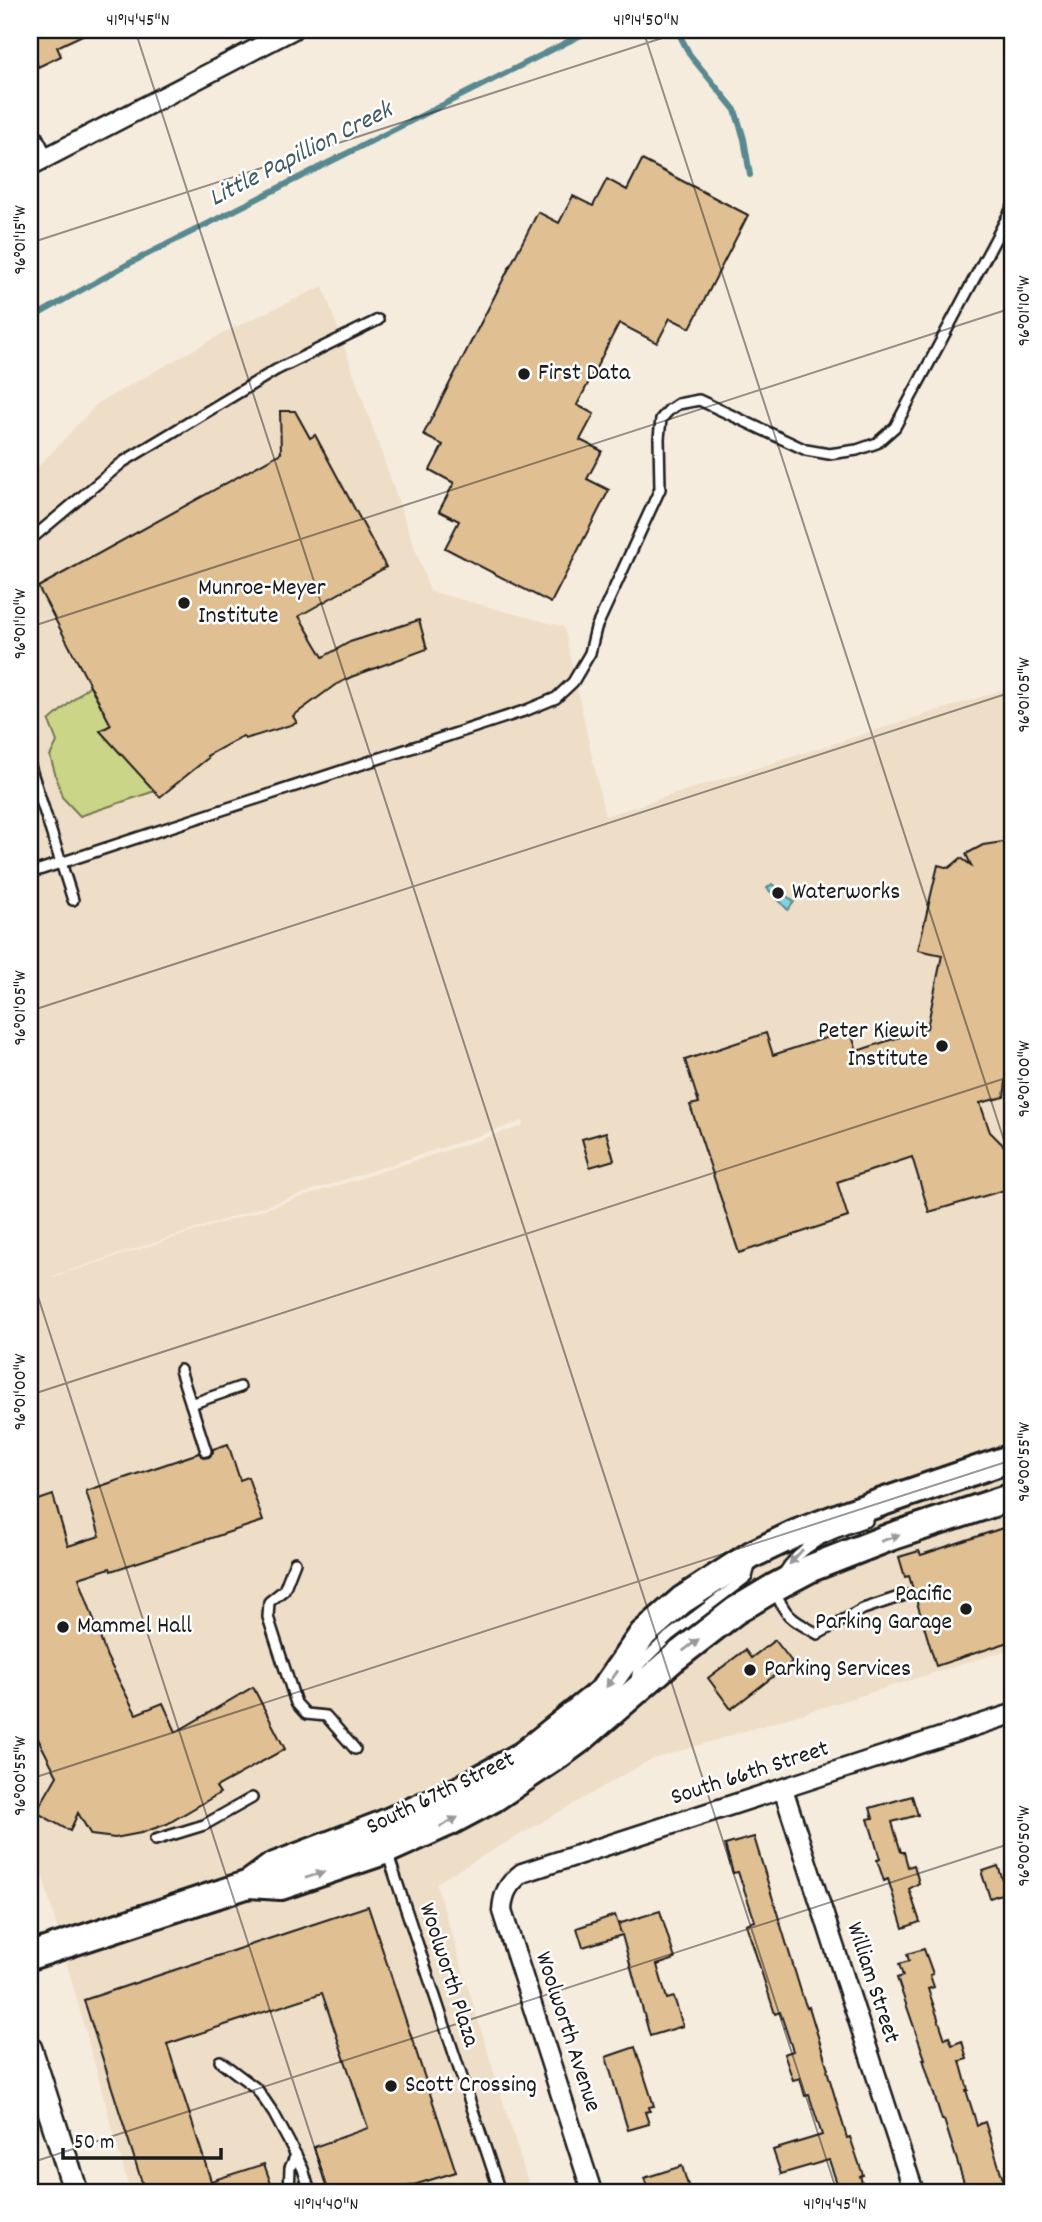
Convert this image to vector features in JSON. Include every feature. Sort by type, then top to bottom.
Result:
[{"type":"main road","name":"South 67th Street","points":[[30,1956],[249,1884],[272,1867],[379,1826],[458,1791],[523,1755],[603,1691],[643,1634],[682,1600],[753,1554],[794,1534],[850,1513],[1012,1458]]},
{"type":"main road","name":"South 67th Street","points":[[249,1884],[281,1886],[387,1850],[447,1823],[494,1798],[574,1744],[673,1658],[735,1611],[775,1587],[811,1567],[1012,1497]]},
{"type":"street","points":[[30,166],[292,30]]},
{"type":"street","name":"South 66th Street","points":[[507,1887],[522,1873],[1012,1714]]},
{"type":"street","name":"William Street","points":[[783,1789],[914,2192]]},
{"type":"street","name":"Woolworth Avenue","points":[[507,1887],[502,1911],[592,2192]]},
{"type":"street","points":[[30,2049],[76,2192]]},
{"type":"lane","points":[[30,123],[48,157]]},
{"type":"lane","points":[[30,873],[527,710],[556,698],[573,682],[590,653],[596,628],[660,489],[661,419],[669,410],[678,404],[699,400],[806,450],[829,454],[857,450],[877,443],[895,427],[1012,208]]},
{"type":"lane","points":[[30,540],[123,462],[276,370],[378,320]]},
{"type":"lane","points":[[30,766],[73,901]]},
{"type":"lane","points":[[180,1370],[206,1451]]},
{"type":"lane","points":[[191,1404],[240,1387]]},
{"type":"lane","points":[[945,1492],[983,1478],[1012,1458]]},
{"type":"lane","points":[[872,1519],[804,1548],[789,1564],[775,1587],[779,1601],[792,1620],[818,1634],[863,1609],[905,1595]]},
{"type":"lane","points":[[633,1693],[639,1665],[669,1636],[747,1577],[753,1554]]},
{"type":"lane","points":[[295,1562],[284,1590],[269,1602],[268,1617],[272,1630],[296,1703],[306,1714],[326,1716],[355,1749]]},
{"type":"lane","points":[[155,1840],[204,1825],[252,1798]]},
{"type":"lane","name":"Woolworth Plaza","points":[[387,1850],[500,2192]]},
{"type":"lane","points":[[220,2061],[257,2089],[296,2155],[310,2192]]},
{"type":"lane","points":[[289,2192],[290,2168],[296,2155]]},
{"type":"shaded area","points":[[323,286],[430,591],[564,627],[605,816],[1012,687],[1012,1649],[648,1761],[436,1883],[531,2192],[130,2192],[30,1831],[30,475],[98,403],[227,331]],"holes":[[[523,1121],[522,1126],[50,1278]]]},
{"type":"green space","points":[[90,685],[111,725],[101,731],[155,791],[80,816],[62,797],[50,756],[57,742],[49,721]]},
{"type":"water","points":[[772,884],[794,902],[788,910],[767,888]]},
{"type":"building","points":[[30,30],[93,30],[57,47],[61,56],[38,67],[36,61],[30,63]]},
{"type":"building","name":"First Data","points":[[642,160],[748,215],[690,328],[670,318],[657,343],[619,323],[577,405],[594,414],[580,440],[602,451],[587,479],[609,490],[551,603],[445,548],[459,521],[439,511],[454,483],[430,470],[443,445],[423,435],[538,212],[559,223],[573,196],[593,206],[607,179],[627,190]]},
{"type":"building","name":"Munroe-Meyer Institute","points":[[280,411],[295,411],[310,438],[315,435],[386,567],[299,616],[323,657],[350,642],[419,620],[427,649],[335,685],[293,716],[297,723],[245,739],[243,736],[207,756],[208,758],[160,797],[100,731],[111,725],[38,587],[281,453]]},
{"type":"building","name":"Peter Kiewit Institute","points":[[1012,843],[1012,1076],[1007,1075],[1004,1097],[980,1103],[990,1132],[1012,1154],[1012,1188],[929,1212],[912,1157],[837,1182],[848,1217],[739,1253],[690,1105],[699,1103],[685,1060],[766,1033],[773,1055],[850,1030],[857,1051],[927,1028],[942,955],[918,950],[938,865],[949,868],[961,858],[971,865],[966,854],[983,845]]},
{"type":"building","points":[[606,1132],[614,1160],[590,1167],[582,1139]]},
{"type":"building","name":"Mammel Hall","points":[[228,1444],[240,1480],[248,1477],[263,1521],[111,1571],[110,1568],[79,1578],[107,1657],[136,1714],[163,1703],[176,1732],[253,1687],[285,1749],[216,1787],[220,1793],[167,1824],[115,1838],[91,1835],[78,1813],[70,1831],[36,1812],[57,1776],[30,1723],[30,1503],[53,1495],[68,1546],[100,1536],[86,1491],[199,1453],[204,1458],[209,1457],[213,1449]]},
{"type":"building","name":"Pacific Parking Garage","points":[[1012,1525],[1012,1641],[936,1666],[909,1576],[905,1577],[899,1557],[919,1551],[921,1555]]},
{"type":"building","name":"Parking Services","points":[[775,1640],[792,1662],[731,1709],[708,1678],[745,1650],[751,1658]]},
{"type":"building","points":[[912,1796],[918,1815],[892,1822],[901,1852],[904,1852],[908,1867],[914,1865],[919,1883],[909,1889],[920,1922],[903,1928],[888,1879],[884,1881],[877,1860],[880,1859],[868,1819],[873,1818],[870,1808]]},
{"type":"building","points":[[754,1837],[803,1998],[807,2008],[809,2007],[847,2138],[850,2137],[863,2175],[860,2176],[865,2192],[840,2192],[829,2160],[781,2174],[773,2150],[822,2135],[809,2095],[805,2096],[800,2078],[793,2080],[784,2054],[793,2051],[780,2012],[775,2014],[746,1924],[755,1921],[738,1872],[733,1873],[725,1845]]},
{"type":"building","points":[[998,1866],[1007,1892],[990,1898],[982,1874],[983,1871]]},
{"type":"building","name":"Scott Crossing","points":[[368,1906],[456,2172],[391,2192],[328,2192],[314,2147],[368,2128],[322,1993],[167,2044],[211,2181],[264,2164],[274,2192],[145,2192],[84,2000]]},
{"type":"building","points":[[660,1911],[675,1959],[657,1965],[667,1999],[674,1997],[683,2026],[650,2036],[622,1935],[583,1947],[577,1928],[615,1915],[618,1924]]},
{"type":"building","points":[[924,1949],[933,1974],[930,1975],[934,1987],[928,1989],[945,2039],[949,2037],[952,2045],[962,2041],[967,2059],[960,2061],[966,2090],[977,2125],[985,2122],[1007,2192],[967,2192],[942,2120],[925,2059],[897,1978],[903,1976],[899,1964],[909,1961],[907,1954]]},
{"type":"building","points":[[635,2047],[654,2106],[645,2112],[649,2124],[628,2130],[606,2057]]},
{"type":"building","points":[[682,2166],[690,2192],[649,2192],[644,2178]]},
{"type":"waterway","name":"Little Papillion Creek","points":[[30,319],[128,264],[591,30]]},
{"type":"waterway","points":[[677,30],[690,55],[735,110],[744,139],[750,175]]},
{"type":"place","name":"First Data","points":[[524,374]]},
{"type":"place","name":"Munroe-Meyer Institute","points":[[184,603]]},
{"type":"place","name":"Waterworks","points":[[778,893]]},
{"type":"place","name":"Peter Kiewit Institute","points":[[942,1046]]},
{"type":"place","name":"Pacific Parking Garage","points":[[966,1609]]},
{"type":"place","name":"Mammel Hall","points":[[63,1627]]},
{"type":"place","name":"Parking Services","points":[[750,1670]]},
{"type":"place","name":"Scott Crossing","points":[[391,2086]]}]
